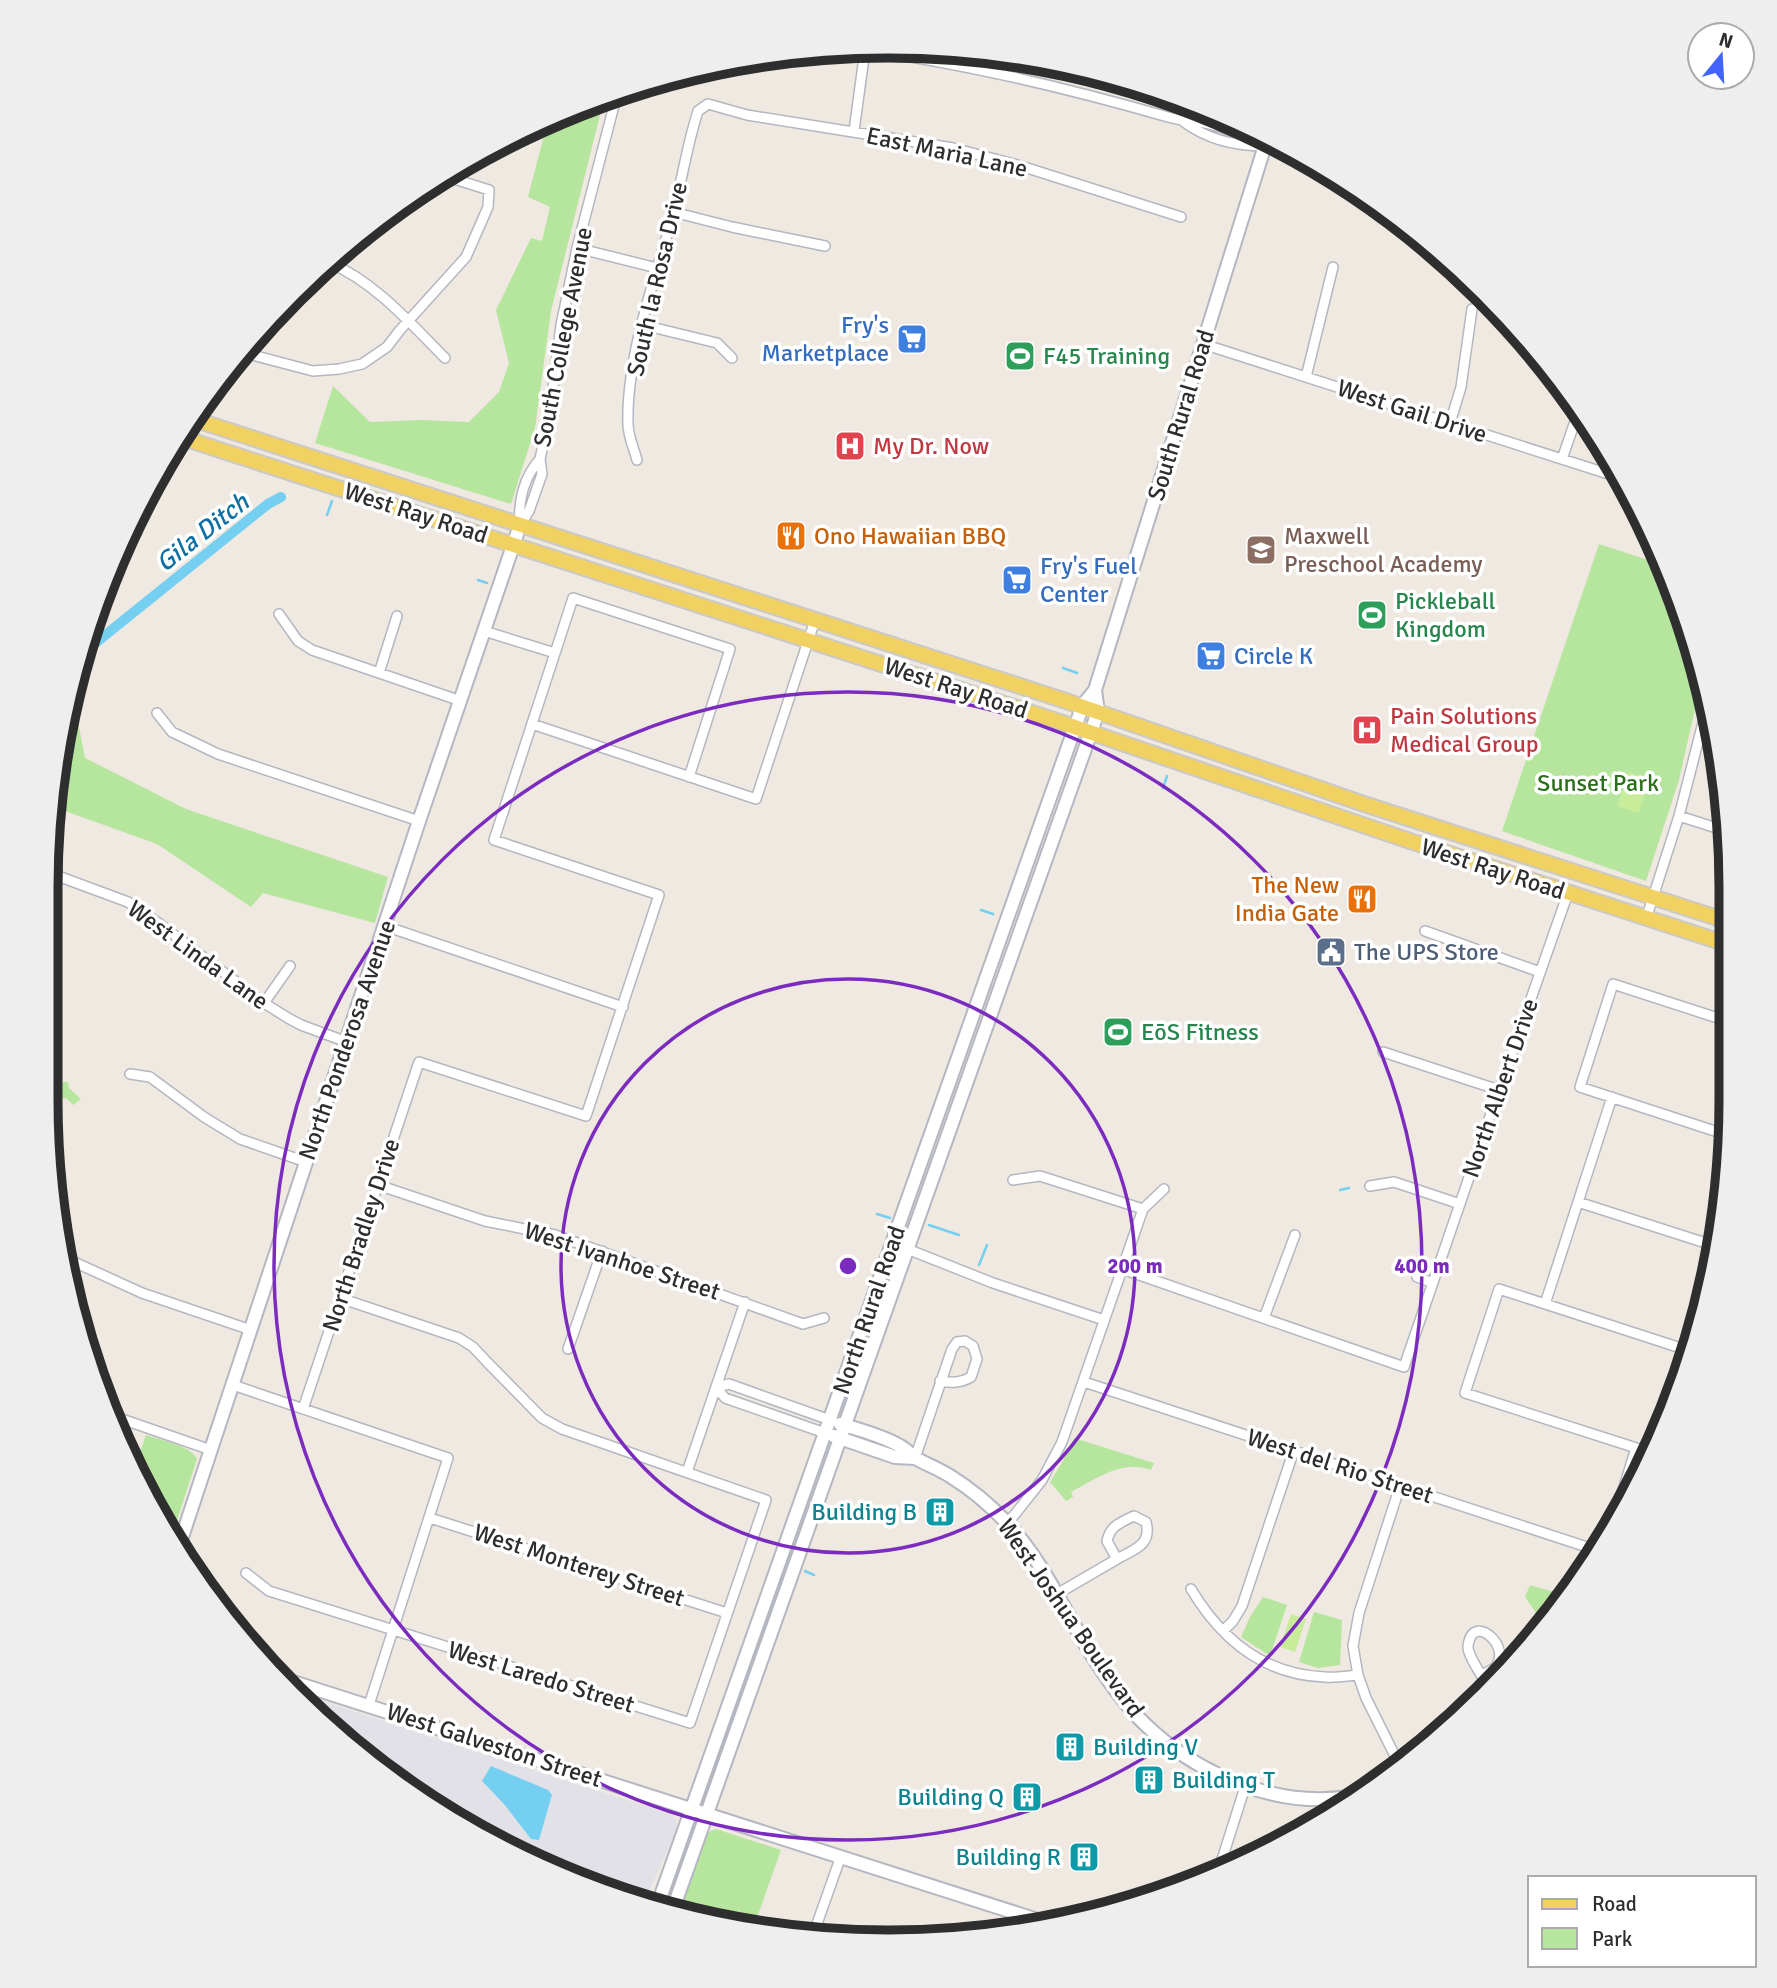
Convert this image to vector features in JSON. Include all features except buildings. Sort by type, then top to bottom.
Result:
[{"type":"main road","name":"South Rural Road","points":[[1094,722],[1096,690],[1264,147]]},
{"type":"main road","name":"West Ray Road","points":[[201,422],[809,640],[1079,716],[1719,918]]},
{"type":"main road","name":"West Ray Road","points":[[190,440],[815,620],[1079,716],[1357,823],[1719,942]]},
{"type":"main road","name":"North Ponderosa Avenue","points":[[182,1535],[516,535]]},
{"type":"main road","name":"South Rural Road","points":[[1079,716],[1096,690]]},
{"type":"main road","name":"North Rural Road","points":[[675,1902],[700,1811],[825,1433],[1079,716]]},
{"type":"main road","name":"North Rural Road","points":[[661,1898],[700,1811],[841,1438],[1094,722]]},
{"type":"main road","points":[[1357,823],[1364,804]]},
{"type":"main road","name":"West Joshua Boulevard","points":[[830,1420],[901,1446],[915,1458],[966,1487],[1008,1524],[1057,1594],[1093,1657],[1135,1713],[1167,1743],[1245,1787],[1306,1799],[1338,1798]]},
{"type":"main road","name":"West Joshua Boulevard","points":[[825,1433],[895,1457],[915,1458]]},
{"type":"main road","name":"West Galveston Street","points":[[298,1684],[1030,1917]]},
{"type":"street","points":[[854,131],[864,59]]},
{"type":"street","points":[[928,59],[1013,76],[1183,122],[1206,123],[1221,128]]},
{"type":"street","name":"East Maria Lane","points":[[708,104],[747,115],[953,148],[1021,166],[1181,217]]},
{"type":"street","name":"South la Rosa Drive","points":[[637,460],[628,426],[632,368],[673,212],[690,135],[698,111],[708,104]]},
{"type":"street","name":"South College Avenue","points":[[516,535],[518,507],[530,470],[540,459],[550,411],[561,325],[577,248],[614,105]]},
{"type":"street","points":[[252,355],[313,371],[362,364],[387,347],[466,257],[488,207],[489,190],[456,179]]},
{"type":"street","points":[[673,212],[732,228],[825,246]]},
{"type":"street","points":[[577,248],[657,268]]},
{"type":"street","points":[[337,267],[366,285],[409,321],[445,358]]},
{"type":"street","points":[[1306,377],[1334,267]]},
{"type":"street","points":[[1450,423],[1461,387],[1472,309]]},
{"type":"street","points":[[643,325],[717,343],[732,358]]},
{"type":"street","name":"West Gail Drive","points":[[1203,344],[1609,474]]},
{"type":"street","points":[[1562,459],[1575,421]]},
{"type":"street","points":[[385,926],[623,1007],[659,895],[494,839],[573,598],[730,649],[689,777]]},
{"type":"street","points":[[279,614],[298,641],[312,650],[461,701]]},
{"type":"street","points":[[379,673],[397,616]]},
{"type":"street","points":[[532,724],[756,799],[815,620]]},
{"type":"street","points":[[484,631],[555,653]]},
{"type":"street","points":[[157,713],[172,732],[218,754],[419,821]]},
{"type":"street","points":[[1646,919],[1679,816],[1703,724]]},
{"type":"street","points":[[1679,816],[1716,828]]},
{"type":"street","name":"West Linda Lane","points":[[58,876],[128,902],[264,1003],[301,1025],[347,1042]]},
{"type":"street","name":"North Albert Drive","points":[[1264,1318],[1405,1367],[1568,893]]},
{"type":"street","points":[[1425,931],[1540,972]]},
{"type":"street","points":[[264,1003],[290,966]]},
{"type":"street","points":[[1718,1132],[1580,1087],[1613,984],[1719,1018]]},
{"type":"street","name":"North Bradley Drive","points":[[303,1409],[419,1062],[586,1116],[623,1007]]},
{"type":"street","points":[[1383,1052],[1499,1090]]},
{"type":"street","points":[[130,1073],[150,1077],[204,1117],[240,1139],[306,1162]]},
{"type":"street","points":[[1545,1304],[1612,1097]]},
{"type":"street","points":[[1013,1181],[1040,1176],[1143,1209]]},
{"type":"street","points":[[1370,1186],[1394,1182],[1460,1204]]},
{"type":"street","name":"West Ivanhoe Street","points":[[378,1185],[485,1222],[543,1231],[803,1324],[824,1318]]},
{"type":"street","points":[[1008,1524],[1042,1480],[1062,1442],[1143,1209],[1164,1189]]},
{"type":"street","points":[[1578,1202],[1706,1243]]},
{"type":"street","points":[[1122,1269],[1264,1318],[1294,1235]]},
{"type":"street","points":[[892,1243],[993,1283],[1104,1320]]},
{"type":"street","points":[[568,1349],[602,1251]]},
{"type":"street","points":[[74,1262],[142,1293],[251,1330]]},
{"type":"street","points":[[1417,1278],[1433,1283]]},
{"type":"street","points":[[1642,1449],[1465,1393],[1499,1289],[1681,1348]]},
{"type":"street","points":[[340,1298],[459,1338],[488,1363],[542,1418],[562,1429],[766,1500],[727,1613]]},
{"type":"street","points":[[687,1472],[745,1302]]},
{"type":"street","points":[[915,1458],[940,1381],[952,1349],[957,1342],[965,1341],[973,1346],[977,1359],[971,1377],[964,1382],[940,1381]]},
{"type":"street","name":"West del Rio Street","points":[[1084,1382],[1588,1547]]},
{"type":"street","name":"West Joshua Boulevard","points":[[825,1433],[725,1398],[716,1387],[729,1384],[830,1420]]},
{"type":"street","points":[[233,1385],[448,1458],[369,1705]]},
{"type":"street","points":[[122,1419],[211,1450]]},
{"type":"street","points":[[1625,1484],[1636,1447]]},
{"type":"street","points":[[1223,1631],[1233,1621],[1241,1606],[1294,1451]]},
{"type":"street","points":[[1396,1758],[1366,1698],[1358,1675],[1353,1646],[1359,1613],[1400,1486]]},
{"type":"street","points":[[1057,1594],[1117,1559],[1144,1543],[1149,1533],[1146,1522],[1133,1516],[1109,1532],[1107,1541],[1117,1559]]},
{"type":"street","name":"West Monterey Street","points":[[430,1518],[727,1613]]},
{"type":"street","name":"West Laredo Street","points":[[246,1573],[269,1591],[690,1723],[727,1613]]},
{"type":"street","points":[[1191,1589],[1205,1612],[1223,1631],[1263,1662],[1283,1669],[1325,1677],[1358,1675]]},
{"type":"street","points":[[1484,1679],[1469,1652],[1468,1645],[1475,1632],[1483,1631],[1495,1641],[1500,1650],[1497,1664]]},
{"type":"street","points":[[1482,1675],[1491,1670]]},
{"type":"street","points":[[1222,1860],[1245,1787]]},
{"type":"street","points":[[815,1926],[841,1856]]},
{"type":"shaded area","points":[[313,1698],[673,1815],[678,1828],[648,1894],[621,1886],[521,1845],[473,1819],[383,1759]]},
{"type":"green space","points":[[601,109],[551,311],[535,428],[511,504],[315,443],[333,386],[370,422],[469,422],[499,392],[509,363],[496,310],[531,238],[542,241],[550,207],[528,197],[545,133]]},
{"type":"green space","name":"Sunset Park","points":[[1599,544],[1652,561],[1675,621],[1697,700],[1679,780],[1646,881],[1502,831]]},
{"type":"green space","points":[[77,715],[85,758],[186,809],[388,877],[375,923],[263,893],[251,907],[157,844],[62,810]]},
{"type":"green space","points":[[1629,772],[1650,779],[1639,813],[1617,806]]},
{"type":"green space","points":[[58,1082],[68,1082],[69,1088],[81,1099],[73,1105],[66,1098],[58,1101]]},
{"type":"green space","points":[[146,1435],[189,1450],[197,1459],[175,1525],[143,1467],[139,1457]]},
{"type":"green space","points":[[1074,1438],[1154,1463],[1151,1470],[1130,1467],[1100,1476],[1071,1492],[1073,1497],[1066,1501],[1050,1482]]},
{"type":"green space","points":[[1530,1585],[1557,1593],[1538,1616],[1525,1597]]},
{"type":"green space","points":[[1263,1597],[1287,1605],[1270,1656],[1241,1637]]},
{"type":"green space","points":[[1314,1612],[1342,1620],[1340,1665],[1318,1668],[1299,1662]]},
{"type":"green space","points":[[1291,1614],[1306,1619],[1295,1652],[1280,1647]]},
{"type":"green space","points":[[716,1829],[781,1850],[757,1919],[682,1904],[710,1831]]},
{"type":"water","points":[[491,1766],[548,1790],[552,1795],[539,1840],[531,1839],[482,1781]]},
{"type":"waterway","name":"Gila Ditch","points":[[95,643],[268,504],[281,497]]},
{"type":"waterway","points":[[327,515],[332,501]]},
{"type":"waterway","points":[[478,580],[487,583]]},
{"type":"waterway","points":[[1063,668],[1077,673]]},
{"type":"waterway","points":[[1163,788],[1167,776]]},
{"type":"waterway","points":[[981,910],[993,914]]},
{"type":"waterway","points":[[1340,1190],[1349,1188]]},
{"type":"waterway","points":[[877,1214],[890,1218]]},
{"type":"waterway","points":[[929,1225],[959,1235]]},
{"type":"waterway","points":[[979,1265],[987,1245]]},
{"type":"waterway","points":[[805,1571],[814,1575]]},
{"type":"place","name":"Fry's Marketplace","points":[[912,339]]},
{"type":"place","name":"F45 Training","points":[[1020,356]]},
{"type":"place","name":"My Dr. Now","points":[[850,446]]},
{"type":"place","name":"Ono Hawaiian BBQ","points":[[791,536]]},
{"type":"place","name":"Maxwell Preschool Academy","points":[[1261,550]]},
{"type":"place","name":"Fry's Fuel Center","points":[[1017,580]]},
{"type":"place","name":"Pickleball Kingdom","points":[[1372,615]]},
{"type":"place","name":"Circle K","points":[[1211,656]]},
{"type":"place","name":"Pain Solutions Medical Group","points":[[1367,730]]},
{"type":"place","name":"The New India Gate","points":[[1362,899]]},
{"type":"place","name":"The UPS Store","points":[[1331,952]]},
{"type":"place","name":"EōS Fitness","points":[[1118,1032]]},
{"type":"place","name":"Building B","points":[[940,1512]]},
{"type":"place","name":"Building V","points":[[1070,1747]]},
{"type":"place","name":"Building T","points":[[1149,1780]]},
{"type":"place","name":"Building Q","points":[[1027,1797]]},
{"type":"place","name":"Building R","points":[[1084,1857]]}]
